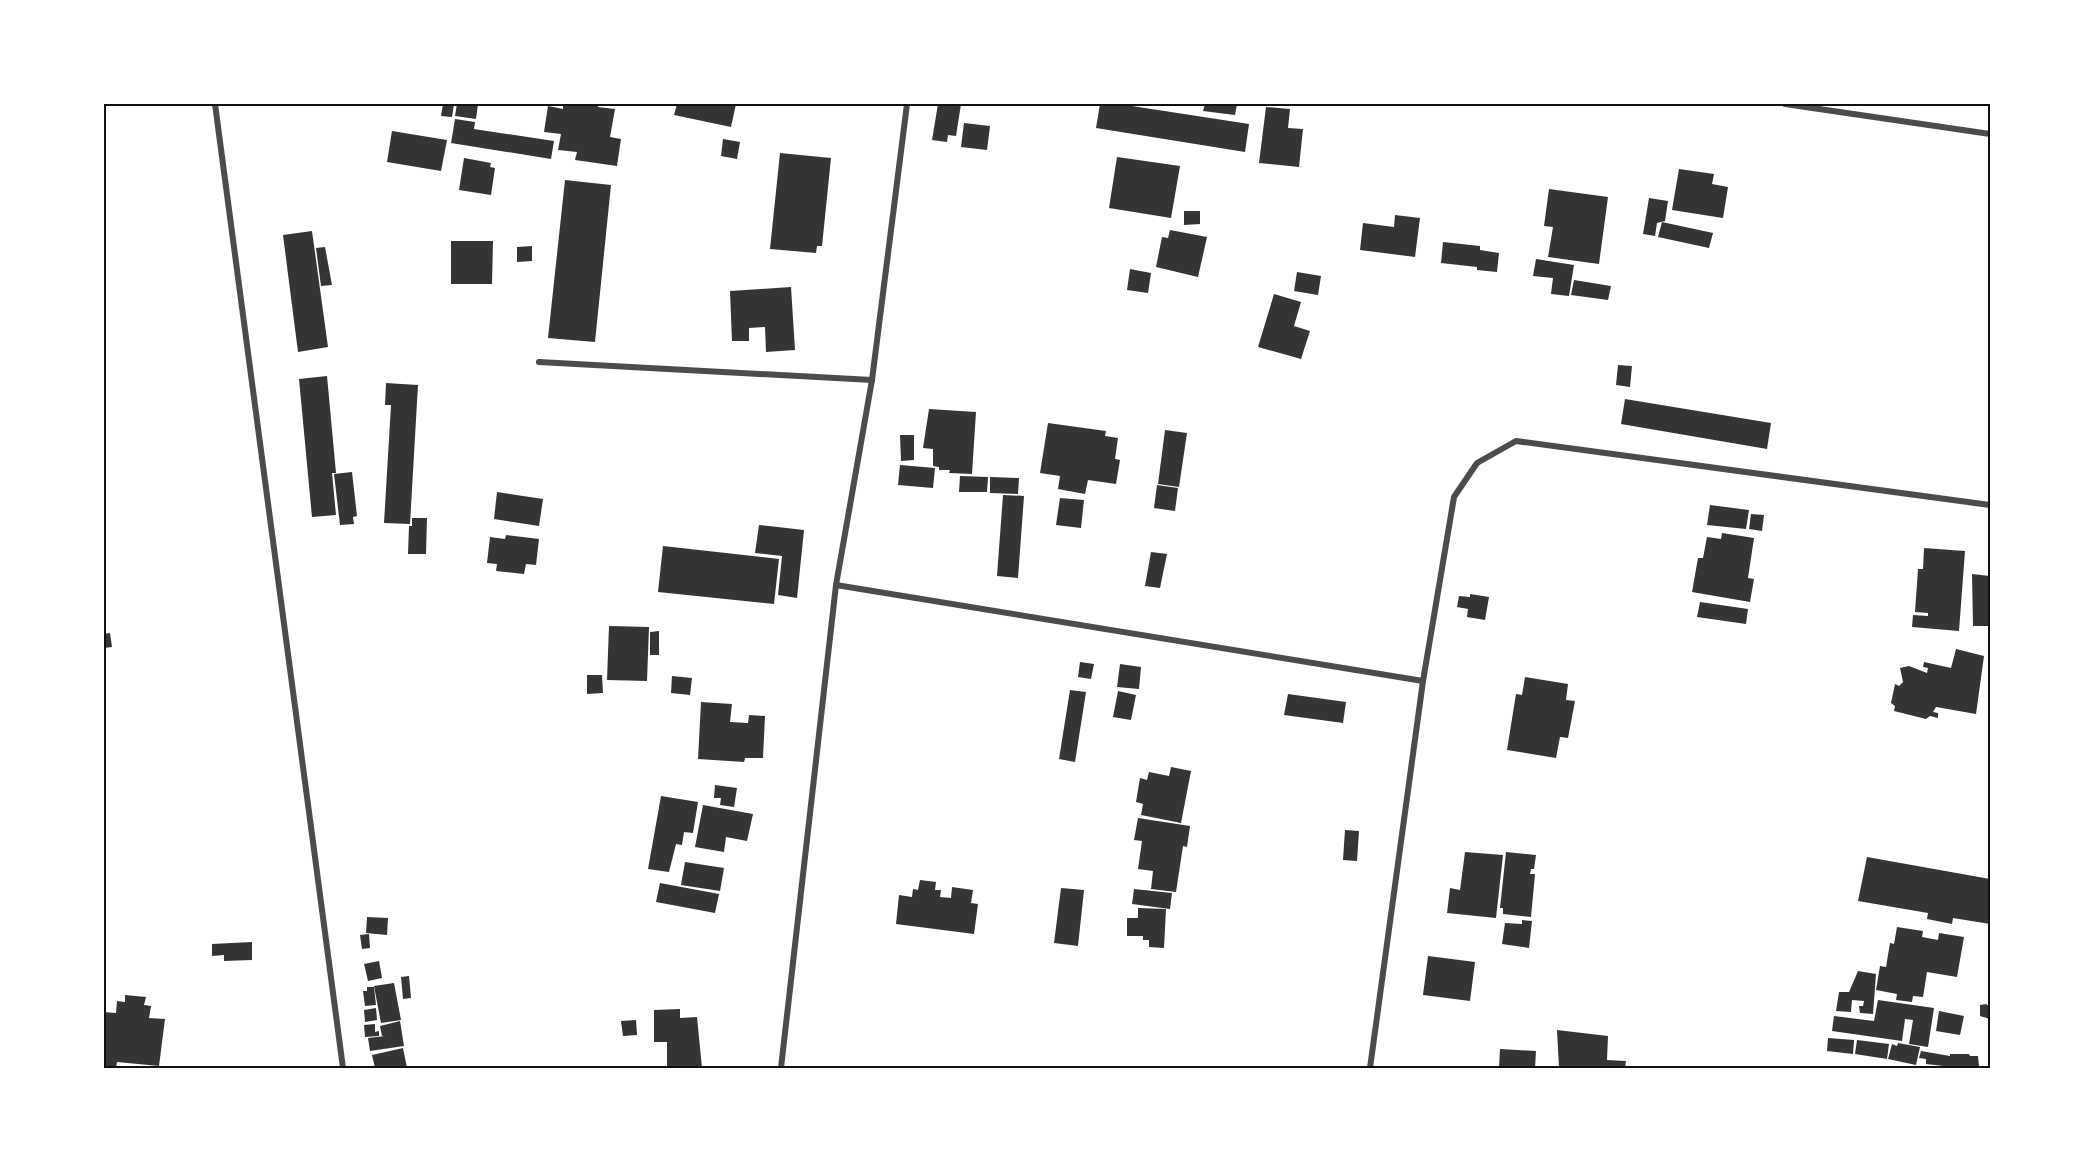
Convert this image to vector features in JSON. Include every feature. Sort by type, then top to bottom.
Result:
[{"type":"street","points":[[215,104],[343,1068]]},
{"type":"street","points":[[781,1068],[836,585],[872,380],[907,104]]},
{"type":"street","points":[[1785,104],[1990,134]]},
{"type":"street","points":[[539,362],[872,380]]},
{"type":"street","points":[[1370,1068],[1423,681],[1454,497],[1477,463],[1516,441],[1990,505]]},
{"type":"street","points":[[836,585],[1423,681]]},
{"type":"building","points":[[443,104],[454,104],[452,117],[441,116]]},
{"type":"building","points":[[457,104],[478,104],[476,119],[455,116]]},
{"type":"building","points":[[563,104],[598,104],[598,107],[615,109],[610,137],[621,139],[617,166],[575,160],[577,152],[558,150],[561,134],[544,132],[548,106],[563,109]]},
{"type":"building","points":[[677,104],[736,104],[731,127],[674,115]]},
{"type":"building","points":[[938,104],[961,104],[956,136],[948,135],[947,142],[932,140]]},
{"type":"building","points":[[1100,104],[1119,104],[1249,124],[1245,152],[1096,128]]},
{"type":"building","points":[[1205,104],[1237,104],[1235,115],[1203,111]]},
{"type":"building","points":[[1266,107],[1290,109],[1288,128],[1303,129],[1299,167],[1259,163]]},
{"type":"building","points":[[455,119],[475,122],[474,129],[554,141],[551,159],[451,143]]},
{"type":"building","points":[[964,123],[990,126],[987,150],[961,147]]},
{"type":"building","points":[[392,131],[447,140],[441,171],[387,162]]},
{"type":"building","points":[[723,139],[740,142],[737,159],[721,156]]},
{"type":"building","points":[[780,153],[831,158],[822,246],[817,246],[816,253],[770,249]]},
{"type":"building","points":[[1117,157],[1180,166],[1171,218],[1109,208]]},
{"type":"building","points":[[464,158],[491,163],[490,167],[495,168],[491,195],[459,190]]},
{"type":"building","points":[[1679,169],[1714,174],[1712,184],[1728,187],[1723,218],[1672,210]]},
{"type":"building","points":[[565,180],[611,185],[595,342],[548,338]]},
{"type":"building","points":[[1549,189],[1608,197],[1599,264],[1548,257],[1553,227],[1544,226]]},
{"type":"building","points":[[1649,198],[1668,201],[1665,221],[1657,223],[1655,236],[1643,234]]},
{"type":"building","points":[[1184,211],[1200,211],[1200,224],[1184,225]]},
{"type":"building","points":[[1395,215],[1420,218],[1415,257],[1360,250],[1363,223],[1394,227]]},
{"type":"building","points":[[1662,222],[1713,233],[1709,248],[1658,237]]},
{"type":"building","points":[[1170,230],[1207,237],[1198,277],[1156,267],[1162,237],[1168,238]]},
{"type":"building","points":[[312,231],[328,347],[298,352],[283,235]]},
{"type":"building","points":[[451,241],[493,241],[492,284],[451,284]]},
{"type":"building","points":[[1443,242],[1480,246],[1480,250],[1499,253],[1497,272],[1441,263]]},
{"type":"building","points":[[532,246],[532,261],[517,262],[517,247]]},
{"type":"building","points":[[325,247],[332,285],[321,286],[316,248]]},
{"type":"building","points":[[1536,259],[1574,265],[1569,296],[1551,294],[1553,278],[1533,276]]},
{"type":"building","points":[[1130,269],[1151,273],[1148,293],[1127,290]]},
{"type":"building","points":[[1297,272],[1321,276],[1318,295],[1294,291]]},
{"type":"building","points":[[1574,280],[1611,286],[1608,300],[1571,295]]},
{"type":"building","points":[[791,287],[795,350],[766,352],[765,327],[749,328],[749,341],[732,341],[730,291]]},
{"type":"building","points":[[1274,294],[1301,302],[1294,326],[1310,331],[1301,359],[1258,347]]},
{"type":"building","points":[[1618,365],[1632,366],[1630,387],[1616,385]]},
{"type":"building","points":[[327,376],[336,473],[332,473],[336,515],[312,517],[299,379]]},
{"type":"building","points":[[386,383],[418,385],[410,524],[384,523],[391,405],[385,405]]},
{"type":"building","points":[[1625,399],[1771,423],[1767,449],[1621,424]]},
{"type":"building","points":[[929,409],[976,412],[972,474],[949,473],[950,470],[939,470],[939,467],[933,466],[933,449],[923,448]]},
{"type":"building","points":[[1048,423],[1106,431],[1105,436],[1118,438],[1115,459],[1120,460],[1116,484],[1088,480],[1085,494],[1058,489],[1060,476],[1040,473]]},
{"type":"building","points":[[1165,430],[1187,433],[1179,487],[1158,484]]},
{"type":"building","points":[[900,435],[914,435],[914,460],[901,461]]},
{"type":"building","points":[[900,465],[935,468],[933,488],[898,485]]},
{"type":"building","points":[[352,472],[357,516],[353,517],[354,524],[340,525],[334,474]]},
{"type":"building","points":[[960,476],[988,477],[987,492],[959,492]]},
{"type":"building","points":[[990,477],[1019,478],[1018,494],[990,493]]},
{"type":"building","points":[[1157,485],[1178,488],[1175,511],[1154,508]]},
{"type":"building","points":[[497,492],[543,499],[539,526],[494,519]]},
{"type":"building","points":[[1003,495],[1024,496],[1018,578],[997,576]]},
{"type":"building","points":[[1060,498],[1084,500],[1081,528],[1056,525]]},
{"type":"building","points":[[1710,505],[1749,510],[1746,529],[1707,525]]},
{"type":"building","points":[[1751,514],[1764,515],[1762,531],[1749,529]]},
{"type":"building","points":[[412,518],[427,518],[426,554],[408,554],[409,526],[412,526]]},
{"type":"building","points":[[759,525],[804,530],[797,598],[778,595],[782,556],[755,553]]},
{"type":"building","points":[[1722,533],[1754,538],[1748,578],[1754,579],[1750,602],[1692,592],[1698,558],[1703,558],[1707,537],[1721,539]]},
{"type":"building","points":[[506,535],[539,539],[536,565],[526,564],[524,574],[496,571],[497,564],[487,563],[490,537],[505,539]]},
{"type":"building","points":[[663,546],[779,559],[774,604],[658,592]]},
{"type":"building","points":[[1924,548],[1965,551],[1959,631],[1912,627],[1913,615],[1928,616],[1928,613],[1915,612],[1918,569],[1923,569]]},
{"type":"building","points":[[1151,552],[1167,554],[1160,588],[1145,586]]},
{"type":"building","points":[[1972,574],[1990,576],[1990,626],[1973,626]]},
{"type":"building","points":[[1470,594],[1489,597],[1485,620],[1467,617],[1468,609],[1457,607],[1459,596],[1470,597]]},
{"type":"building","points":[[1700,602],[1748,609],[1746,624],[1697,617]]},
{"type":"building","points":[[609,626],[649,627],[647,681],[607,680]]},
{"type":"building","points":[[659,631],[659,655],[650,655],[650,632]]},
{"type":"building","points":[[110,633],[112,647],[104,648],[104,634]]},
{"type":"building","points":[[1956,649],[1984,656],[1976,714],[1936,707],[1933,712],[1938,713],[1938,718],[1930,716],[1926,719],[1894,711],[1895,706],[1891,703],[1895,684],[1899,686],[1903,682],[1900,668],[1909,666],[1927,673],[1928,668],[1923,667],[1924,662],[1951,668]]},
{"type":"building","points":[[1080,662],[1094,664],[1091,679],[1078,677]]},
{"type":"building","points":[[1120,664],[1141,667],[1139,689],[1117,687]]},
{"type":"building","points":[[587,675],[602,675],[603,693],[587,694]]},
{"type":"building","points":[[672,676],[692,678],[690,695],[671,693]]},
{"type":"building","points":[[1525,677],[1568,684],[1566,700],[1575,701],[1568,738],[1560,737],[1556,758],[1507,750],[1516,694],[1522,695]]},
{"type":"building","points":[[1070,690],[1086,692],[1075,762],[1059,759]]},
{"type":"building","points":[[1118,691],[1136,695],[1131,720],[1113,717]]},
{"type":"building","points":[[1288,694],[1346,702],[1343,723],[1284,715]]},
{"type":"building","points":[[701,702],[732,704],[730,722],[748,723],[749,715],[765,716],[763,758],[745,758],[744,762],[698,759]]},
{"type":"building","points":[[1171,767],[1191,771],[1181,823],[1141,815],[1143,804],[1136,802],[1140,778],[1147,780],[1149,772],[1169,776]]},
{"type":"building","points":[[715,785],[737,788],[734,807],[720,805],[721,798],[714,798]]},
{"type":"building","points":[[661,796],[698,802],[693,833],[684,832],[682,845],[676,844],[669,872],[648,869]]},
{"type":"building","points":[[703,805],[753,814],[747,841],[726,837],[724,852],[695,847]]},
{"type":"building","points":[[1138,818],[1190,826],[1187,847],[1183,846],[1176,892],[1151,889],[1153,871],[1138,869],[1142,841],[1134,840]]},
{"type":"building","points":[[1345,830],[1359,831],[1357,861],[1343,860]]},
{"type":"building","points":[[1465,852],[1503,855],[1496,918],[1447,913],[1450,888],[1460,890]]},
{"type":"building","points":[[1506,852],[1536,855],[1534,869],[1531,869],[1530,874],[1535,874],[1531,917],[1503,914],[1503,908],[1500,908]]},
{"type":"building","points":[[1867,857],[1990,879],[1990,924],[1953,918],[1952,924],[1927,919],[1928,913],[1858,901]]},
{"type":"building","points":[[685,862],[724,868],[720,891],[681,885]]},
{"type":"building","points":[[920,880],[936,882],[935,890],[941,890],[940,897],[951,898],[952,887],[973,890],[971,903],[978,904],[974,934],[896,924],[899,895],[912,897],[913,889],[918,890]]},
{"type":"building","points":[[660,883],[719,894],[715,913],[656,902]]},
{"type":"building","points":[[1061,888],[1084,890],[1078,946],[1054,943]]},
{"type":"building","points":[[1134,889],[1172,893],[1170,909],[1132,904]]},
{"type":"building","points":[[1138,908],[1166,909],[1164,948],[1149,947],[1149,940],[1143,940],[1143,936],[1127,936],[1127,918],[1138,918]]},
{"type":"building","points":[[367,917],[388,918],[387,935],[366,933]]},
{"type":"building","points":[[1522,920],[1532,921],[1529,948],[1502,944],[1505,923],[1522,924]]},
{"type":"building","points":[[1897,927],[1923,931],[1922,937],[1938,940],[1939,933],[1964,937],[1957,977],[1927,972],[1923,997],[1913,996],[1912,1002],[1896,1000],[1897,994],[1876,990],[1880,966],[1886,967],[1890,943],[1894,944]]},
{"type":"building","points":[[369,934],[370,948],[362,949],[360,935]]},
{"type":"building","points":[[252,942],[252,960],[224,961],[224,955],[212,956],[212,944]]},
{"type":"building","points":[[1428,956],[1475,962],[1470,1001],[1423,995]]},
{"type":"building","points":[[379,961],[382,978],[368,981],[364,964]]},
{"type":"building","points":[[1858,971],[1876,974],[1873,1014],[1860,1013],[1859,1006],[1863,1006],[1864,1001],[1852,1000],[1851,1012],[1836,1011],[1839,992],[1849,992]]},
{"type":"building","points":[[409,976],[411,998],[403,999],[401,977]]},
{"type":"building","points":[[394,983],[401,1020],[381,1023],[374,986]]},
{"type":"building","points":[[367,987],[374,987],[376,1005],[365,1006],[363,991],[367,991]]},
{"type":"building","points":[[125,995],[146,997],[144,1005],[151,1006],[149,1018],[165,1019],[159,1066],[117,1062],[116,1068],[104,1068],[104,1012],[116,1013],[117,1001],[125,1002]]},
{"type":"building","points":[[1878,1000],[1934,1008],[1928,1047],[1909,1044],[1913,1020],[1905,1019],[1902,1041],[1832,1031],[1834,1016],[1874,1021]]},
{"type":"building","points":[[1986,1004],[1990,1007],[1990,1019],[1980,1016],[1980,1005]]},
{"type":"building","points":[[376,1008],[377,1020],[365,1022],[364,1010]]},
{"type":"building","points":[[680,1009],[680,1018],[697,1017],[702,1068],[667,1068],[667,1042],[654,1042],[654,1010]]},
{"type":"building","points":[[1939,1011],[1964,1016],[1960,1035],[1936,1031]]},
{"type":"building","points":[[636,1020],[637,1035],[623,1036],[621,1021]]},
{"type":"building","points":[[400,1021],[404,1046],[370,1051],[368,1038],[385,1036],[382,1036],[380,1026]]},
{"type":"building","points":[[375,1024],[375,1032],[379,1031],[379,1036],[365,1037],[364,1025]]},
{"type":"building","points":[[1557,1030],[1608,1036],[1607,1060],[1626,1061],[1625,1068],[1559,1068]]},
{"type":"building","points":[[1828,1038],[1854,1040],[1853,1054],[1827,1051]]},
{"type":"building","points":[[1857,1040],[1889,1044],[1887,1059],[1855,1054]]},
{"type":"building","points":[[1898,1043],[1920,1047],[1916,1065],[1888,1059],[1892,1044],[1897,1046]]},
{"type":"building","points":[[403,1048],[407,1068],[375,1068],[372,1055]]},
{"type":"building","points":[[1500,1049],[1536,1051],[1535,1068],[1499,1068]]},
{"type":"building","points":[[1921,1051],[1950,1056],[1950,1054],[1969,1054],[1978,1056],[1979,1066],[1961,1068],[1926,1064],[1926,1059],[1919,1058]]}]
